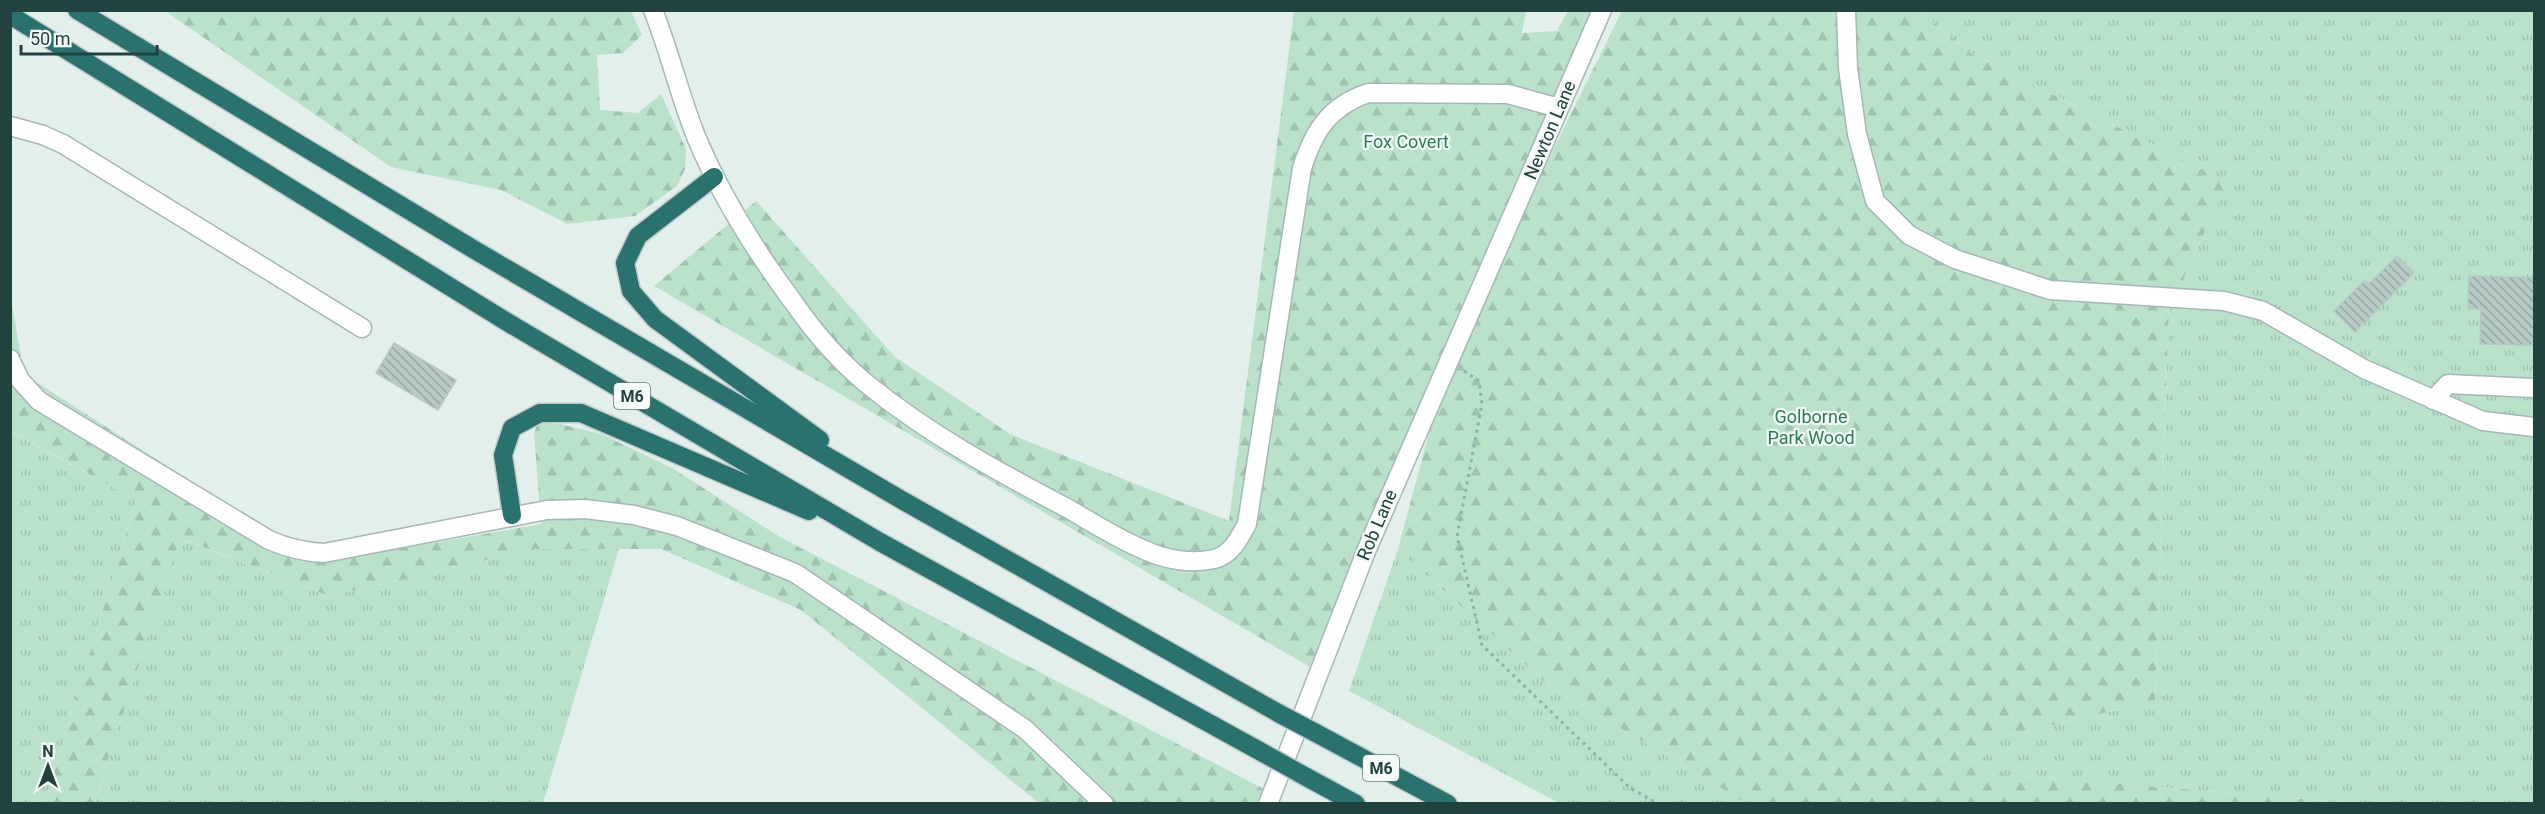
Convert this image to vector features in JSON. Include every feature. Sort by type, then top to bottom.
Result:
[{"type":"highway","name":"M6","points":[[77,10],[473,249],[900,498],[1280,714],[1448,804]]},
{"type":"highway","name":"M6","points":[[10,15],[512,325],[879,542],[1356,804]]},
{"type":"highway","points":[[714,177],[638,236],[625,263],[630,291],[655,319],[900,498]]},
{"type":"highway","points":[[512,515],[503,455],[512,428],[540,413],[581,413],[879,542]]},
{"type":"street","points":[[653,10],[676,84],[714,177],[751,243],[795,306],[829,347],[864,382],[901,411],[1022,484],[1146,551],[1170,559],[1193,562],[1215,559],[1229,551],[1247,524],[1302,168],[1312,141],[1327,119],[1349,100],[1368,93],[1388,92],[1508,94],[1560,108]]},
{"type":"street","name":"Newton Lane","points":[[1498,250],[1602,10]]},
{"type":"street","points":[[1846,10],[1848,68],[1857,134],[1875,201],[1909,235],[1955,259],[2050,290],[2224,301],[2263,311],[2364,369],[2433,400],[2483,421],[2535,427]]},
{"type":"street","points":[[10,126],[63,144],[362,328]]},
{"type":"street","name":"Rob Lane","points":[[1268,804],[1362,559],[1498,250]]},
{"type":"street","points":[[10,359],[20,380],[39,401],[269,540],[286,547],[324,553],[512,515],[547,510],[585,509],[634,515],[677,526],[795,573],[1025,729],[1104,804]]},
{"type":"street","points":[[2433,400],[2448,384],[2535,388]]},
{"type":"path","points":[[1448,362],[1479,381],[1482,404],[1457,536],[1482,645],[1630,788],[1659,804]]},
{"type":"green space","points":[[165,11],[631,11],[642,35],[623,53],[597,55],[600,110],[638,113],[661,94],[686,149],[685,169],[677,186],[635,216],[567,224],[501,190],[391,167]]},
{"type":"green space","name":"Golborne Park Wood","points":[[1294,11],[1526,11],[1522,33],[1557,31],[1568,11],[1601,11],[1462,333],[1622,11],[1921,11],[1968,52],[2227,182],[2169,311],[2155,701],[1985,741],[1986,773],[2355,803],[1746,803],[1548,685],[1398,549],[1445,373],[1324,675],[654,286],[756,201],[895,357],[1010,434],[1229,521]]},
{"type":"green space","points":[[1921,11],[2534,11],[2534,803],[2355,803],[1986,773],[1985,741],[2155,701],[2169,311],[2227,182],[1968,52]]},
{"type":"green space","points":[[10,292],[24,374],[318,563],[541,524],[534,433],[538,422],[560,424],[601,434],[672,468],[780,537],[1266,790],[1261,803],[1039,803],[801,610],[661,549],[537,549],[329,596],[180,538],[94,803],[45,803],[136,500],[11,431]]},
{"type":"green space","points":[[10,431],[136,500],[45,803],[11,803]]},
{"type":"green space","points":[[179,538],[329,596],[537,549],[619,549],[543,803],[94,804]]},
{"type":"green space","points":[[1398,549],[1548,685],[1746,803],[1559,803],[1349,691]]},
{"type":"building","points":[[2397,256],[2414,273],[2355,332],[2334,311],[2365,280],[2369,284]]},
{"type":"building","points":[[2469,276],[2535,278],[2535,345],[2480,344],[2481,309],[2468,309]]},
{"type":"building","points":[[394,343],[456,380],[438,410],[376,373]]},
{"type":"park label","name":"Fox Covert","points":[[1406,142]]}]
